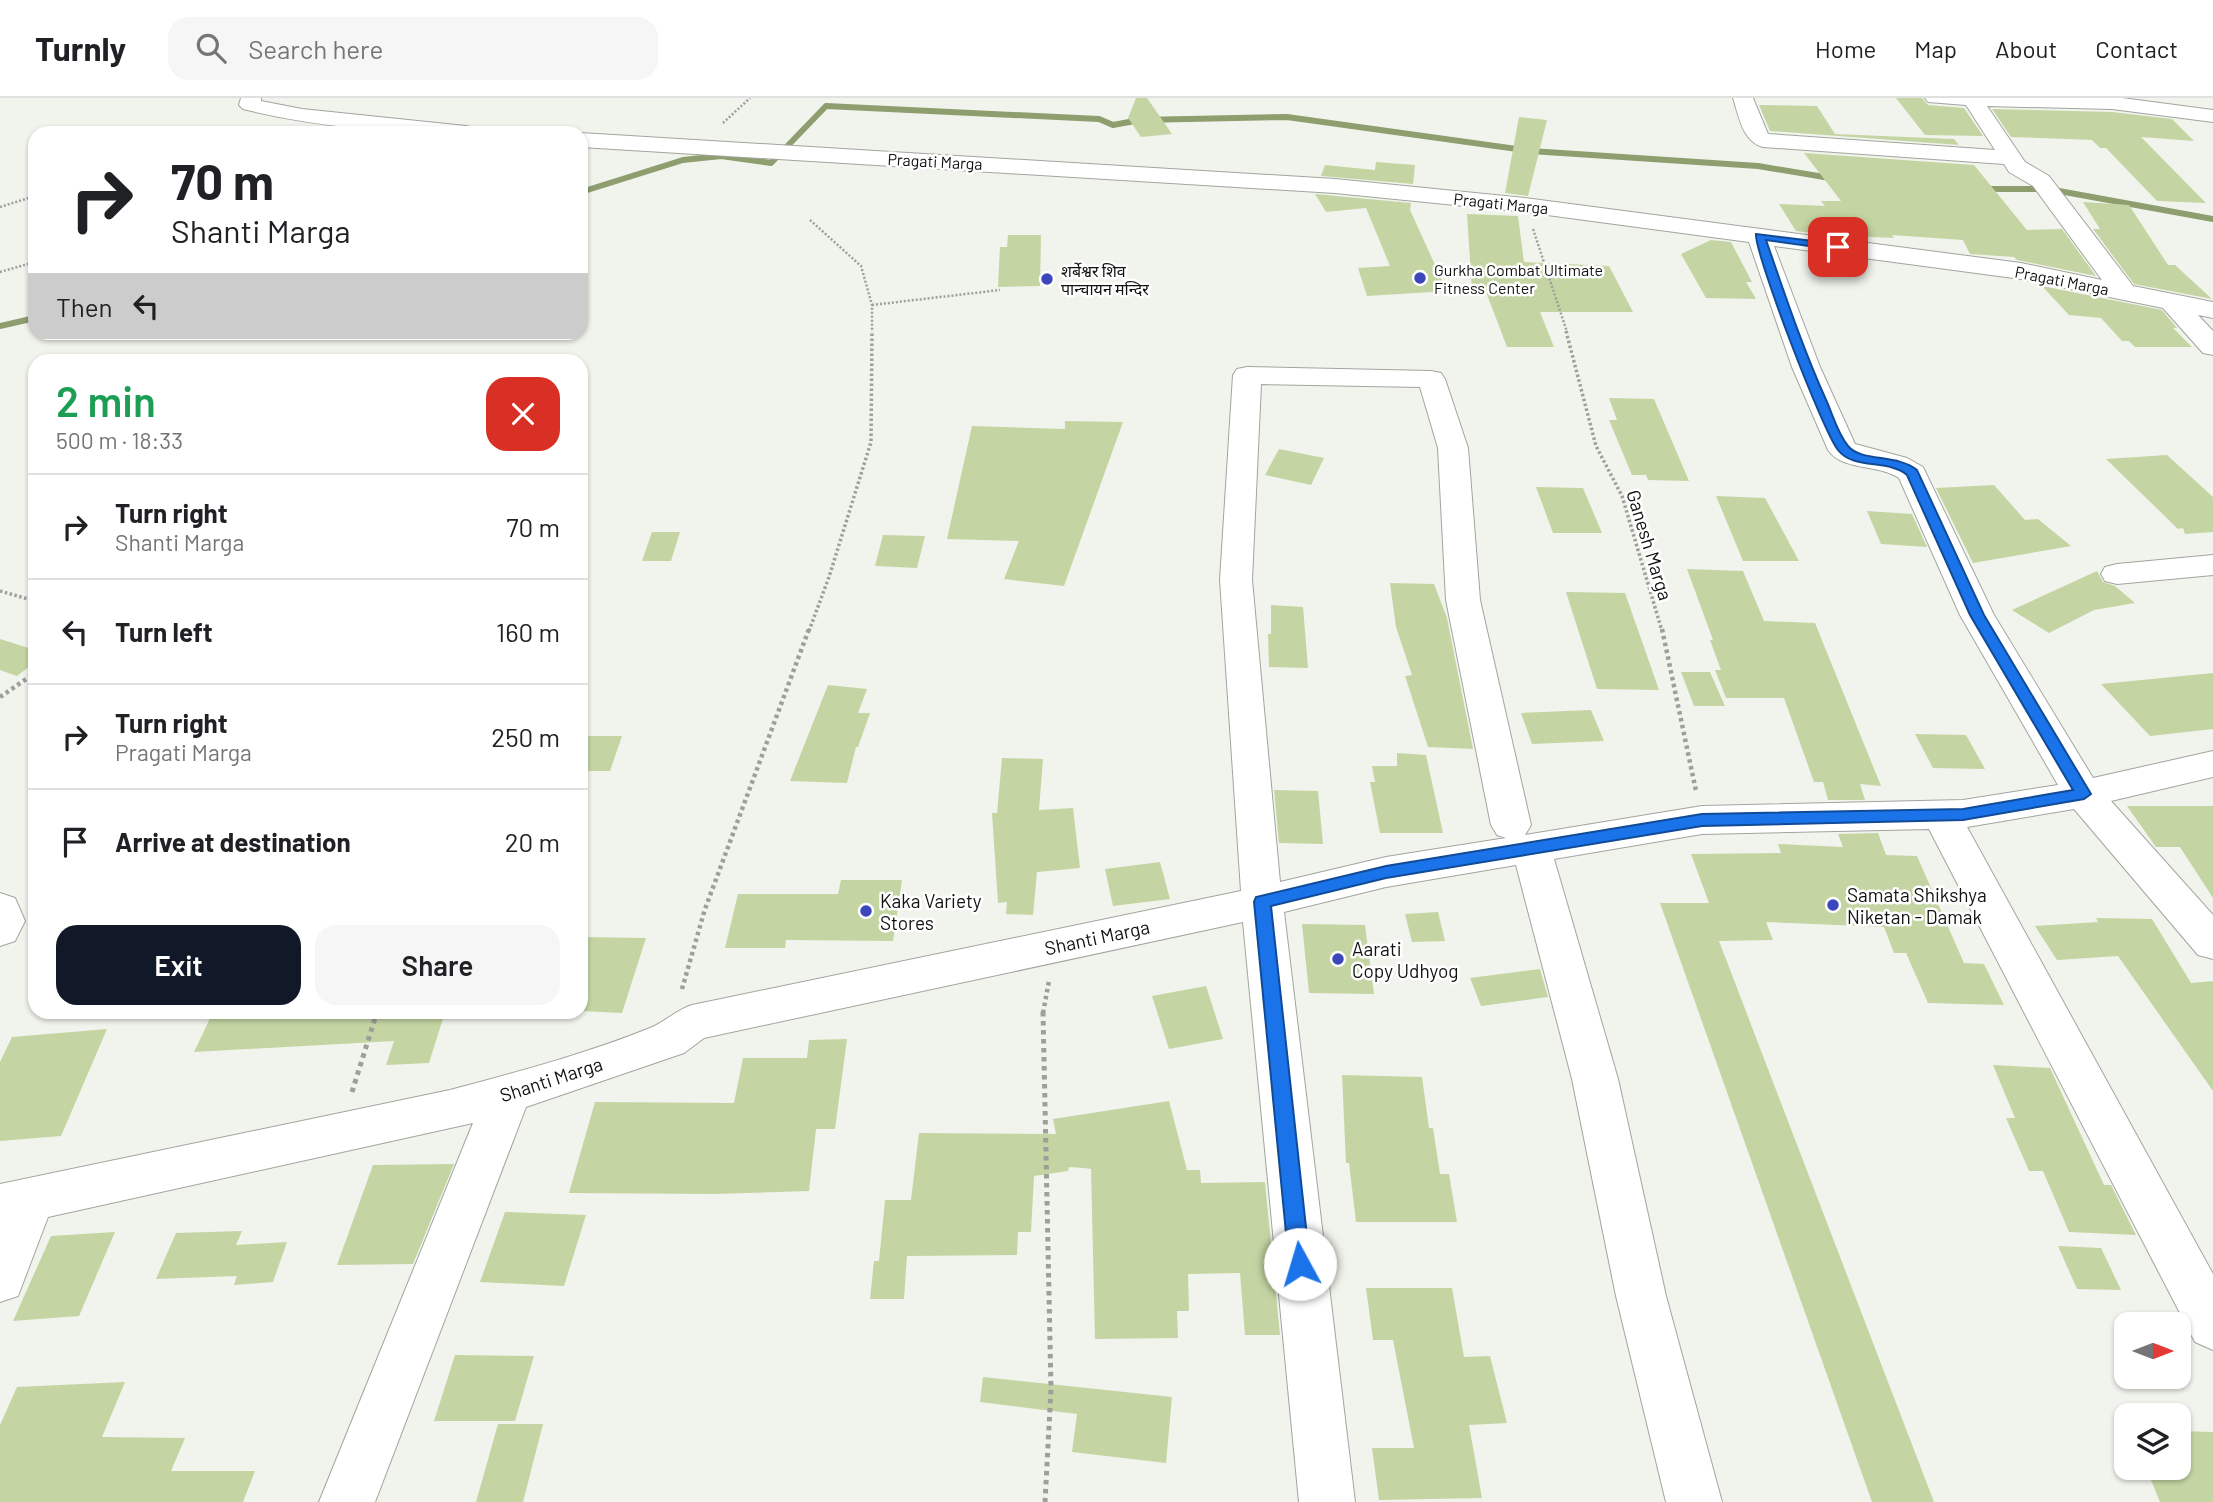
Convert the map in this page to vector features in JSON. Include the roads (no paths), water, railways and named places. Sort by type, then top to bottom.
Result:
[{"type":"street","points":[[251,98],[250,105],[302,115],[402,126]]},
{"type":"street","points":[[1743,98],[1757,136],[1763,139],[2010,158]]},
{"type":"street","points":[[1934,98],[2110,100],[2213,116]]},
{"type":"street","points":[[1972,99],[2017,167],[2041,181],[2124,292]]},
{"type":"street","name":"Pragati Marga","points":[[588,139],[1335,186],[1525,205],[2021,271],[2213,310]]},
{"type":"street","points":[[1759,237],[1806,367],[1843,450],[1855,456],[1903,465],[1912,473],[1977,615],[2084,794],[2213,943]]},
{"type":"street","points":[[2171,301],[2213,347]]},
{"type":"street","points":[[1327,1502],[1262,902],[1236,580],[1247,375],[1431,379],[1453,448],[1463,600],[1522,839],[1595,1079],[1641,1296],[1694,1502]]},
{"type":"street","points":[[2117,575],[2213,565]]},
{"type":"street","name":"Shanti Marga","points":[[16,1203],[508,1094],[668,1040],[692,1023],[1262,902],[1386,872],[1702,820],[1963,814],[2084,794],[2213,764]]},
{"type":"street","points":[[1941,815],[2213,1325]]},
{"type":"street","points":[[0,909],[4,921],[0,930]]},
{"type":"street","points":[[347,1502],[508,1094]]},
{"type":"street","points":[[0,1279],[16,1203]]},
{"type":"waterway","points":[[588,190],[683,160],[721,156],[771,163],[826,106],[1099,119],[1113,125],[1140,120],[1287,117],[1531,151],[1758,166],[1836,179]]},
{"type":"waterway","points":[[1981,189],[2048,189],[2213,219]]},
{"type":"waterway","points":[[0,326],[28,320]]},
{"type":"place","name":"Gurkha Combat Ultimate Fitness Center","points":[[1420,278]]},
{"type":"place","name":"शर्बेश्वर शिव पान्चायन मन्दिर","points":[[1047,279]]},
{"type":"place","name":"Samata Shikshya Niketan - Damak","points":[[1833,905]]},
{"type":"place","name":"Kaka Variety Stores","points":[[866,911]]},
{"type":"place","name":"Aarati Copy Udhyog","points":[[1338,959]]}]
